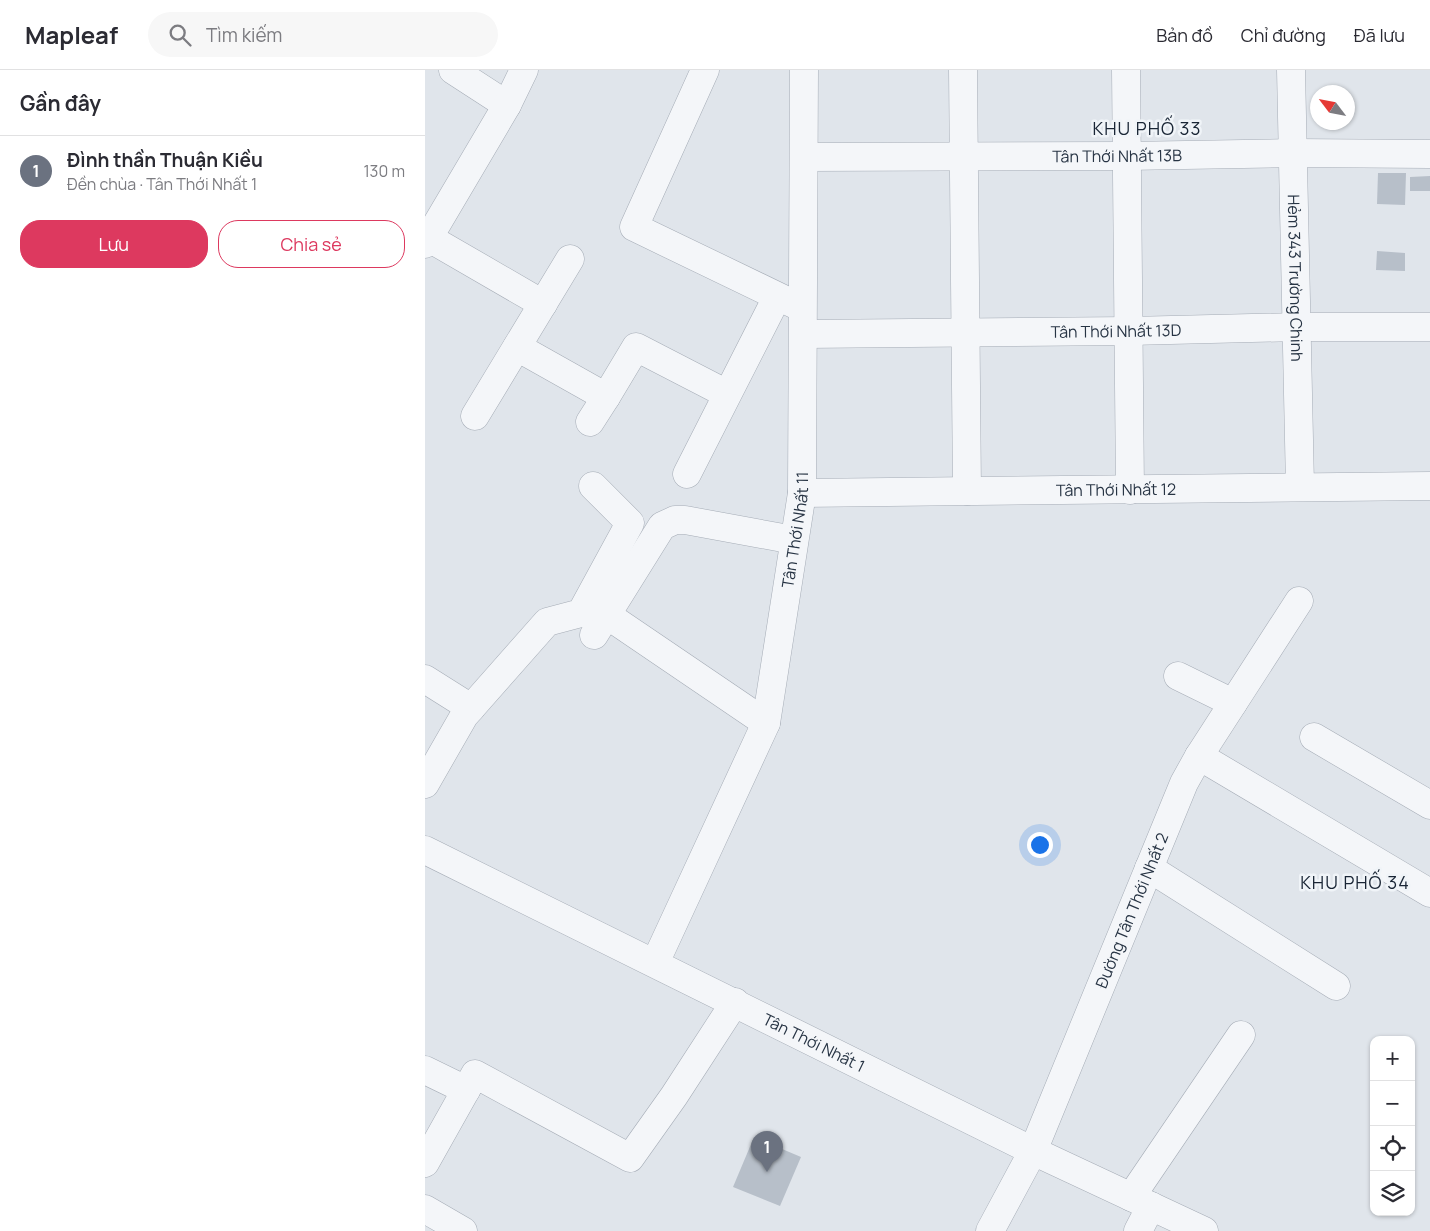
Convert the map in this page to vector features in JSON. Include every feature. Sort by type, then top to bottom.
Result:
[{"type":"street","points":[[453,70],[507,105]]},
{"type":"street","points":[[524,70],[507,105],[427,241],[543,304]]},
{"type":"street","points":[[705,70],[634,227],[777,297],[803,321]]},
{"type":"street","name":"Tân Thới Nhất 11","points":[[655,963],[766,723],[802,494],[804,70]]},
{"type":"street","points":[[963,70],[967,491]]},
{"type":"street","points":[[1126,70],[1130,331],[1130,490]]},
{"type":"street","name":"Hẻm 343 Trường Chinh","points":[[1291,70],[1300,486]]},
{"type":"street","name":"Tân Thới Nhất 13B","points":[[805,157],[1127,156],[1293,153],[1430,154]]},
{"type":"street","points":[[475,416],[570,259]]},
{"type":"street","points":[[687,474],[777,297]]},
{"type":"street","name":"Tân Thới Nhất 13D","points":[[803,321],[966,331],[1130,331],[1297,327],[1430,328]]},
{"type":"street","points":[[517,347],[606,396]]},
{"type":"street","points":[[590,422],[636,347],[727,394]]},
{"type":"street","points":[[425,784],[464,716],[547,622],[581,613],[630,523],[593,486]]},
{"type":"street","name":"Tân Thới Nhất 12","points":[[802,494],[1300,486],[1430,486]]},
{"type":"street","points":[[766,723],[600,625],[662,526],[668,522],[675,520],[701,522],[794,540]]},
{"type":"street","name":"Đường Tân Thới Nhất 2","points":[[990,1231],[1033,1151],[1184,783],[1199,756],[1299,601]]},
{"type":"street","points":[[1178,676],[1233,703]]},
{"type":"street","points":[[425,679],[471,708]]},
{"type":"street","points":[[1314,737],[1430,805]]},
{"type":"street","points":[[1199,756],[1430,893]]},
{"type":"street","name":"Tân Thới Nhất 1","points":[[425,850],[1033,1151],[1205,1231]]},
{"type":"street","points":[[1149,868],[1336,986]]},
{"type":"street","points":[[425,1163],[475,1074],[630,1158],[675,1096],[735,1002]]},
{"type":"street","points":[[1138,1231],[1141,1201],[1241,1035]]},
{"type":"street","points":[[425,1070],[466,1090]]},
{"type":"street","points":[[425,1209],[463,1231]]},
{"type":"building","points":[[1378,173],[1406,173],[1405,205],[1377,204]]},
{"type":"building","points":[[1430,176],[1430,191],[1410,191],[1410,177]]},
{"type":"building","points":[[1377,251],[1405,253],[1405,271],[1376,270]]},
{"type":"building","points":[[754,1137],[801,1157],[780,1206],[733,1187]]},
{"type":"place","name":"Đình thần Thuận Kiều","points":[[767,1172]]},
{"type":"district","name":"KHU PHỐ 33","points":[[1147,128]]},
{"type":"district","name":"KHU PHỐ 34","points":[[1355,882]]}]
